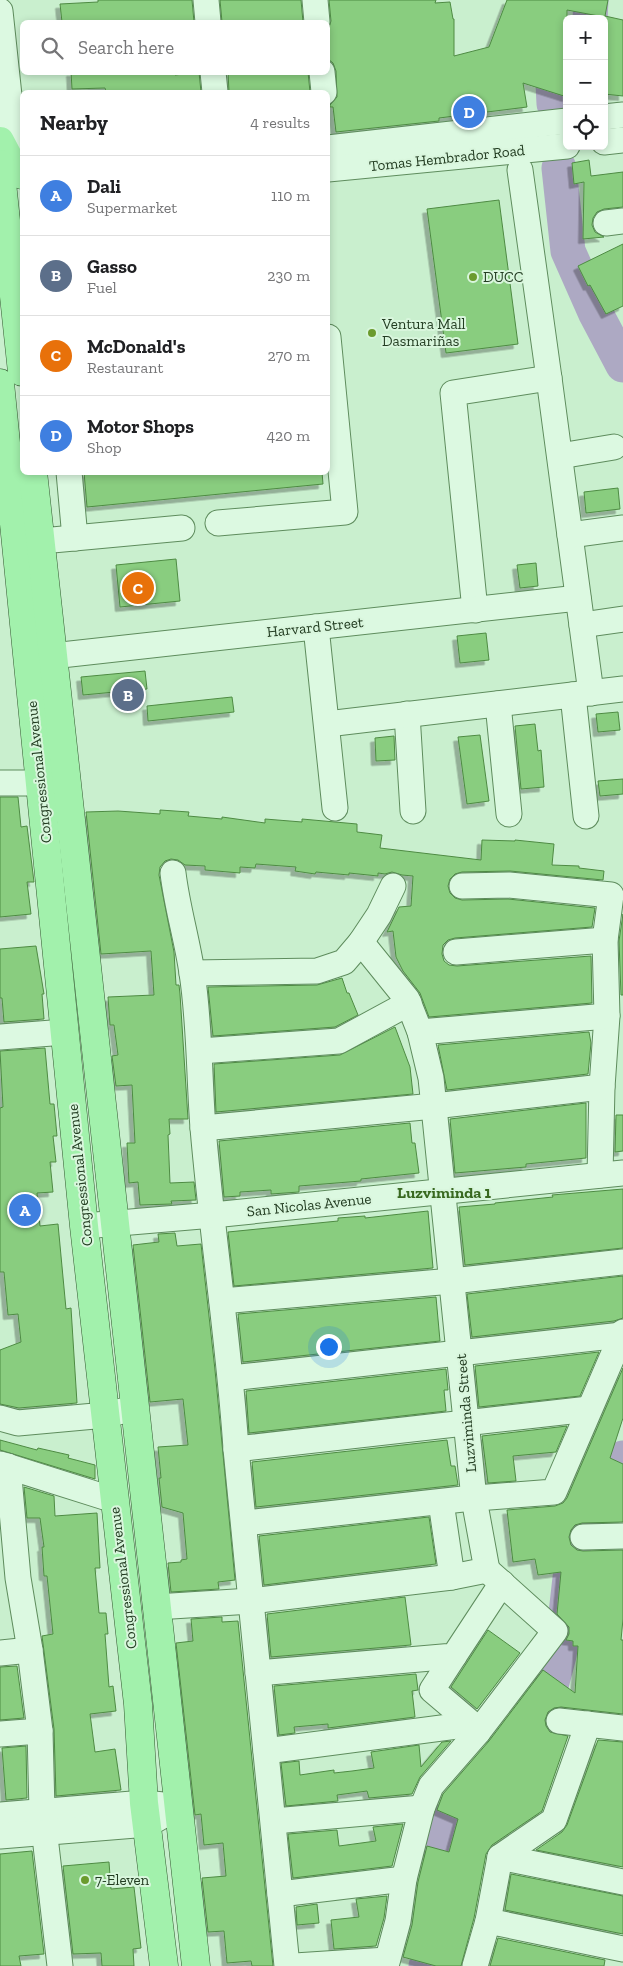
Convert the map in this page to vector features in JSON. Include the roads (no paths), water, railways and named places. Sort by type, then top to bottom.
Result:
[{"type":"main road","points":[[8,181],[20,345]]},
{"type":"main road","name":"Congressional Avenue","points":[[0,383],[28,543],[40,657],[114,1223],[196,1966]]},
{"type":"main road","name":"Congressional Avenue","points":[[28,543],[33,475]]},
{"type":"main road","name":"Congressional Avenue","points":[[40,657],[40,783],[84,1226],[138,1704],[146,1813],[164,1966]]},
{"type":"street","points":[[206,0],[208,20]]},
{"type":"street","points":[[314,0],[317,20]]},
{"type":"street","points":[[0,11],[13,133],[8,181]]},
{"type":"street","points":[[213,75],[215,90]]},
{"type":"street","points":[[322,75],[324,90]]},
{"type":"street","points":[[608,117],[623,115]]},
{"type":"street","name":"Tomas Hembrador Road","points":[[330,149],[563,121]]},
{"type":"street","points":[[608,142],[623,140]]},
{"type":"street","name":"Tomas Hembrador Road","points":[[330,149],[563,146]]},
{"type":"street","points":[[520,170],[582,625],[586,816]]},
{"type":"street","points":[[218,523],[345,512],[330,358]]},
{"type":"street","points":[[475,610],[453,393],[549,378]]},
{"type":"street","points":[[560,456],[614,447]]},
{"type":"street","points":[[69,475],[76,538]]},
{"type":"street","points":[[28,543],[182,528]]},
{"type":"street","points":[[570,535],[623,528]]},
{"type":"street","name":"Harvard Street","points":[[40,657],[578,598]]},
{"type":"street","points":[[582,625],[623,619]]},
{"type":"street","points":[[316,627],[335,808]]},
{"type":"street","points":[[327,724],[623,689]]},
{"type":"street","points":[[498,704],[509,814]]},
{"type":"street","points":[[407,714],[414,811]]},
{"type":"street","points":[[0,783],[40,783]]},
{"type":"street","points":[[173,873],[192,973],[200,1051],[203,1128],[231,1378],[236,1449],[287,1966]]},
{"type":"street","points":[[462,886],[509,885],[611,895],[605,940],[607,1016],[602,1087],[612,1174]]},
{"type":"street","points":[[192,973],[317,972],[344,962],[361,942],[383,908],[394,886]]},
{"type":"street","points":[[456,952],[605,940]]},
{"type":"street","name":"Luzviminda Street","points":[[361,942],[386,971],[409,1003],[420,1032],[431,1078],[474,1498],[495,1577]]},
{"type":"street","points":[[200,1051],[338,1041],[409,1003]]},
{"type":"street","points":[[420,1032],[607,1016]]},
{"type":"street","points":[[0,1037],[65,1032]]},
{"type":"street","points":[[203,1128],[434,1106],[602,1087]]},
{"type":"street","name":"San Nicolas Avenue","points":[[84,1226],[213,1215],[612,1174]]},
{"type":"street","points":[[222,1301],[452,1281],[623,1262]]},
{"type":"street","points":[[231,1378],[460,1354],[622,1333]]},
{"type":"street","points":[[244,1523],[474,1498],[554,1492],[622,1333]]},
{"type":"street","points":[[0,1418],[18,1423],[106,1415],[134,1408]]},
{"type":"street","points":[[236,1449],[589,1409]]},
{"type":"street","points":[[60,1966],[43,1822],[40,1732],[30,1650],[9,1579],[4,1465],[90,1494],[114,1500]]},
{"type":"street","points":[[441,1502],[452,1578]]},
{"type":"street","points":[[583,1537],[623,1536]]},
{"type":"street","points":[[156,1607],[252,1601],[452,1578],[495,1577],[555,1631],[475,1728],[431,1786],[422,1808],[404,1879],[398,1921],[386,1963],[294,1966]]},
{"type":"street","points":[[475,1728],[432,1690],[454,1656],[495,1577]]},
{"type":"street","points":[[0,1653],[30,1650]]},
{"type":"street","points":[[258,1673],[454,1656]]},
{"type":"street","points":[[559,1720],[623,1728]]},
{"type":"street","points":[[475,1966],[488,1921],[500,1857],[554,1820],[588,1724]]},
{"type":"street","points":[[266,1751],[475,1728]]},
{"type":"street","points":[[0,1734],[40,1732]]},
{"type":"street","points":[[0,1836],[43,1822],[146,1813],[178,1807]]},
{"type":"street","points":[[274,1821],[422,1808]]},
{"type":"street","points":[[0,1815],[43,1822]]},
{"type":"street","points":[[500,1857],[623,1882]]},
{"type":"street","points":[[280,1894],[404,1879]]},
{"type":"street","points":[[488,1921],[623,1950]]},
{"type":"waterway","points":[[590,15],[591,0]]},
{"type":"waterway","points":[[554,104],[553,84],[563,71]]},
{"type":"waterway","points":[[559,168],[568,251],[595,312],[623,365]]},
{"type":"waterway","points":[[541,1724],[563,1640],[575,1534],[615,1475],[623,1458]]},
{"type":"waterway","points":[[426,1966],[437,1936],[443,1822],[493,1792]]},
{"type":"place","name":"Motor Shops","points":[[469,112]]},
{"type":"place","name":"DUCC","points":[[473,277]]},
{"type":"place","name":"Ventura Mall Dasmariñas","points":[[372,333]]},
{"type":"place","name":"McDonald's","points":[[138,588]]},
{"type":"place","name":"Gasso","points":[[128,695]]},
{"type":"place","name":"Dali","points":[[25,1210]]},
{"type":"place","name":"7-Eleven","points":[[85,1880]]},
{"type":"district","name":"Luzviminda 1","points":[[444,1192]]}]
